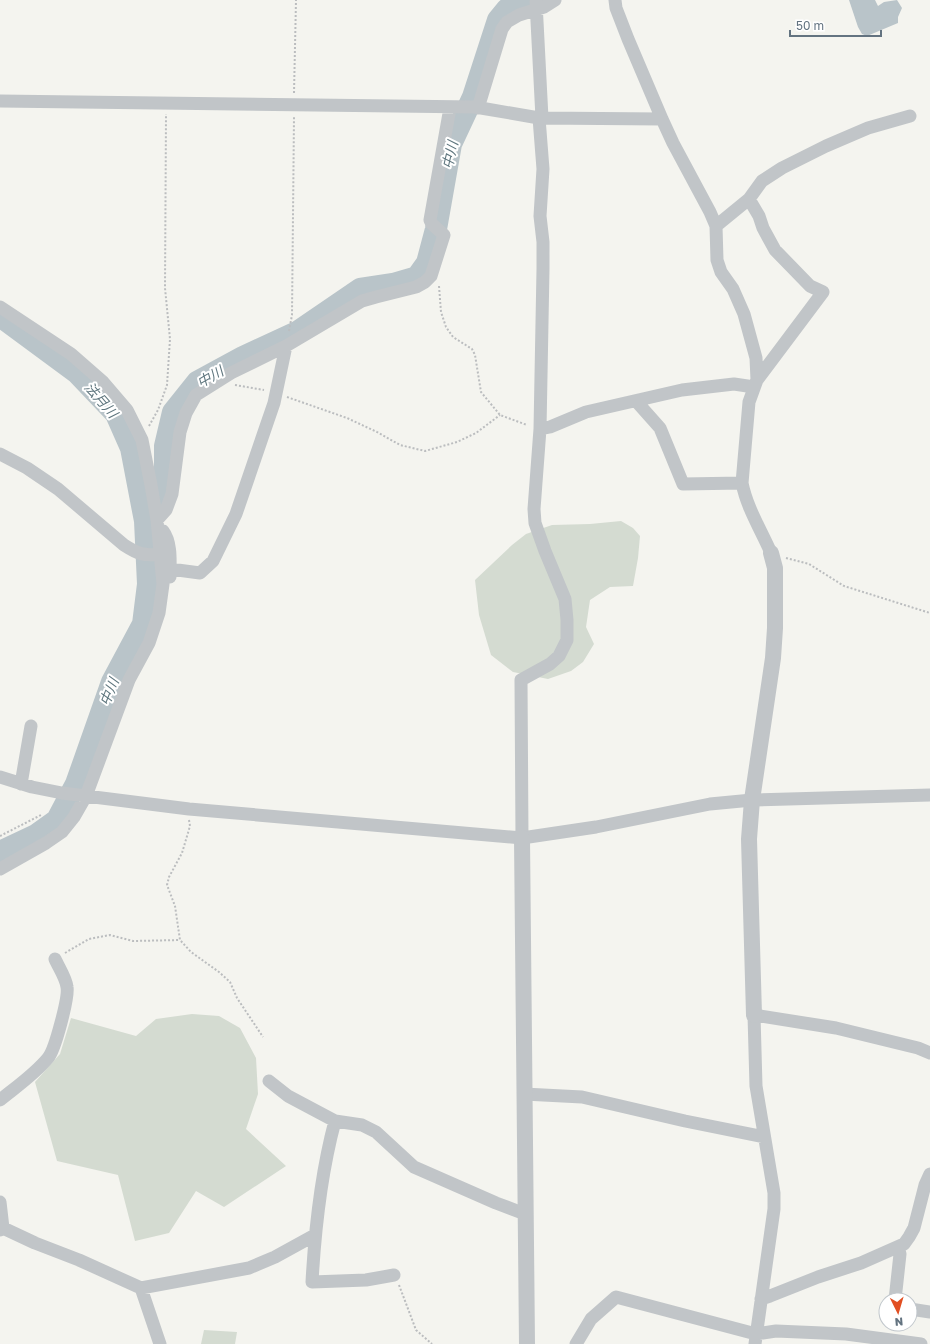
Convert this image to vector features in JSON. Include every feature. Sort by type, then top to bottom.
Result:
[{"type":"street","points":[[157,522],[166,510],[172,494],[180,432],[186,413],[196,395],[231,373],[286,346],[362,301],[376,296],[416,287],[425,282],[431,276],[444,235],[432,224],[430,220],[466,108],[502,29],[507,22],[536,5],[555,0]]},
{"type":"street","points":[[615,0],[616,8],[628,39],[662,119],[716,226],[717,260],[721,272],[733,289],[744,314],[756,358],[756,383]]},
{"type":"street","points":[[527,1344],[521,680],[550,664],[559,656],[567,640],[565,599],[544,551],[535,522],[534,509],[540,429],[543,269],[543,242],[540,216],[543,169],[536,5]]},
{"type":"street","points":[[0,101],[466,108],[540,118],[662,119]]},
{"type":"street","points":[[716,226],[749,199],[762,181],[782,168],[826,146],[868,128],[910,116]]},
{"type":"street","points":[[749,199],[760,216],[763,228],[775,250],[810,286],[823,292],[756,383],[749,402],[742,483],[751,512],[764,535],[775,568],[775,628],[773,658],[752,800],[749,839],[756,1086],[774,1193],[774,1209],[756,1339]]},
{"type":"street","points":[[0,307],[71,354],[103,382],[127,410],[142,440],[157,522],[157,554],[163,584],[159,613],[149,643],[129,680],[84,796],[74,817],[62,832],[46,844],[0,869]]},
{"type":"street","points":[[170,569],[200,573],[213,562],[238,507],[274,403],[286,346]]},
{"type":"street","points":[[540,429],[550,427],[586,412],[682,390],[756,383]]},
{"type":"street","points":[[636,401],[660,428],[683,484],[742,483]]},
{"type":"street","points":[[0,454],[27,468],[58,489],[124,545],[136,553],[157,554]]},
{"type":"street","points":[[156,622],[168,604],[171,555],[166,534],[157,522]]},
{"type":"street","points":[[21,784],[31,726]]},
{"type":"street","points":[[0,777],[32,787],[62,793],[189,809],[522,838],[596,827],[710,804],[752,800],[930,795]]},
{"type":"street","points":[[0,1100],[31,1075],[50,1056],[68,994],[67,985],[55,959]]},
{"type":"street","points":[[754,1015],[836,1028],[918,1048],[930,1053]]},
{"type":"street","points":[[268,1081],[288,1096],[335,1121],[362,1125],[376,1132],[414,1167],[525,1214]]},
{"type":"street","points":[[524,1094],[582,1097],[685,1121],[764,1136]]},
{"type":"street","points":[[335,1121],[324,1172],[315,1235],[312,1282],[366,1280],[394,1274]]},
{"type":"street","points":[[761,1299],[818,1277],[861,1263],[904,1244],[914,1228],[925,1185],[930,1174]]},
{"type":"street","points":[[0,1202],[2,1229],[79,1260],[141,1288],[249,1268],[275,1258],[315,1235]]},
{"type":"street","points":[[896,1292],[900,1254],[898,1247]]},
{"type":"street","points":[[141,1288],[160,1344]]},
{"type":"street","points":[[576,1344],[591,1319],[616,1297],[756,1339],[776,1331],[846,1334],[921,1344]]},
{"type":"street","points":[[918,1310],[930,1312]]},
{"type":"path","points":[[289,330],[292,314],[296,0]]},
{"type":"path","points":[[142,440],[158,410],[167,385],[170,339],[165,288],[166,103]]},
{"type":"path","points":[[438,284],[441,312],[446,327],[453,337],[472,349],[475,355],[481,392],[500,415],[540,429]]},
{"type":"path","points":[[213,384],[230,384],[276,393],[347,418],[400,444],[425,451],[456,442],[476,433],[500,415]]},
{"type":"path","points":[[771,553],[809,564],[844,586],[930,612]]},
{"type":"path","points":[[189,809],[190,826],[182,853],[169,877],[167,885],[175,906],[180,940],[191,952],[219,972],[230,982],[237,998],[263,1036]]},
{"type":"path","points":[[0,836],[41,815]]},
{"type":"path","points":[[55,959],[89,939],[110,935],[133,941],[180,940]]},
{"type":"path","points":[[394,1274],[416,1330],[432,1344]]},
{"type":"shaded area","points":[[849,0],[875,0],[878,6],[884,2],[897,0],[902,8],[898,17],[898,23],[867,36],[862,34],[858,27]]},
{"type":"shaded area","points":[[621,521],[633,528],[640,536],[633,586],[610,587],[590,600],[586,627],[594,644],[583,662],[571,671],[548,679],[513,672],[491,655],[479,615],[475,580],[512,545],[526,534],[552,525],[590,524]]},
{"type":"shaded area","points":[[192,1014],[219,1016],[240,1028],[256,1058],[258,1094],[246,1129],[286,1166],[224,1207],[196,1191],[169,1233],[135,1241],[118,1175],[57,1161],[35,1082],[60,1054],[71,1018],[136,1036],[156,1019]]},
{"type":"shaded area","points":[[204,1330],[237,1332],[235,1344],[201,1344]]},
{"type":"waterway","name":"中川","points":[[145,521],[165,492],[165,446],[173,412],[197,382],[243,357],[297,332],[360,289],[393,284],[417,277],[427,263],[436,229],[451,144],[473,97],[498,20],[507,9],[540,0]]},
{"type":"waterway","name":"中川","points":[[0,316],[77,373],[116,414],[131,448],[145,521],[148,584],[143,624],[112,682],[76,784],[57,820],[36,835],[0,852]]},
{"type":"water label","name":"法月川","points":[[101,400]]}]
